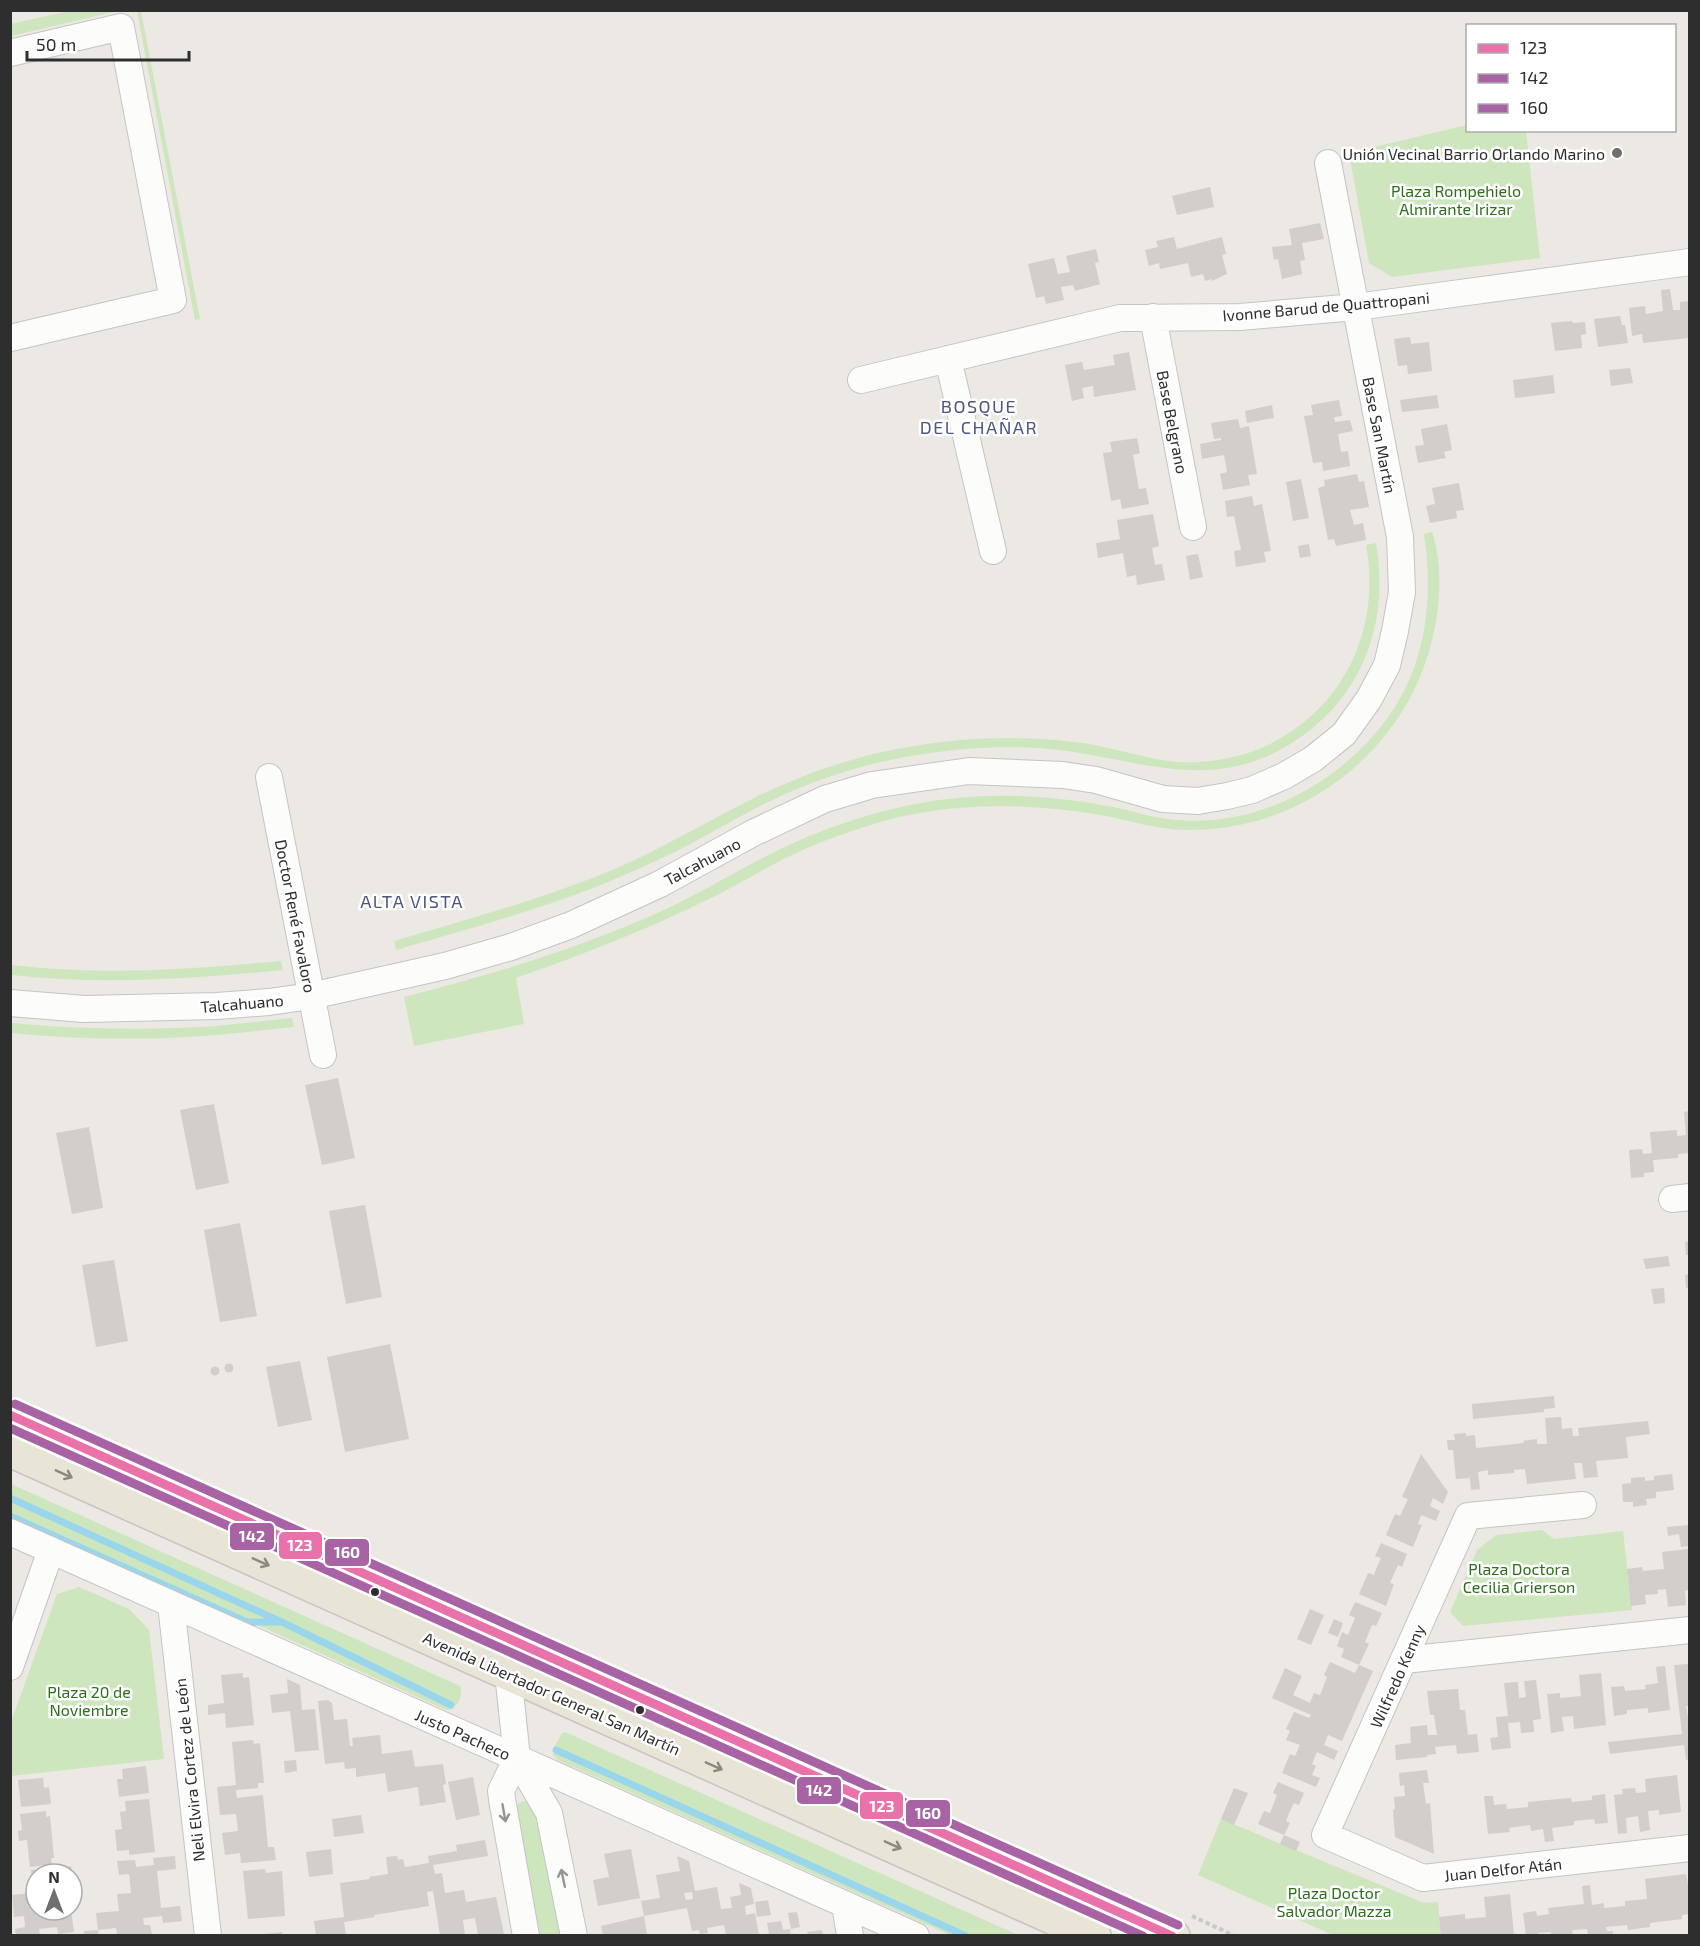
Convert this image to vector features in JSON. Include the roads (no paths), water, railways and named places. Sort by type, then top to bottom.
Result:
[{"type":"main road","name":"Avenida Libertador General San Martín","points":[[10,1415],[1173,1935]]},
{"type":"main road","name":"Avenida Libertador General San Martín","points":[[10,1450],[1094,1935]]},
{"type":"street","points":[[10,53],[121,27],[173,300],[10,339]]},
{"type":"street","name":"Base San Martín","points":[[1328,164],[1400,537],[1402,592],[1395,631],[1387,665],[1366,704]]},
{"type":"street","name":"Ivonne Barud de Quattropani","points":[[861,380],[1120,318],[1240,317],[1356,307],[1689,262]]},
{"type":"street","name":"Base Belgrano","points":[[1153,316],[1193,527]]},
{"type":"street","points":[[948,359],[993,551]]},
{"type":"street","name":"Talcahuano","points":[[10,1003],[84,1009],[217,1006],[311,996],[445,966],[511,947],[571,925],[660,884],[753,833],[825,799],[872,785],[969,771],[1019,772],[1096,780],[1163,799],[1197,801],[1227,796],[1252,790],[1284,776],[1313,759],[1344,734],[1366,704]]},
{"type":"street","name":"Doctor René Favaloro","points":[[269,777],[323,1055]]},
{"type":"street","name":"Wilfredo Kenny","points":[[1325,1835],[1468,1516],[1583,1505]]},
{"type":"street","name":"Justo Pacheco","points":[[10,1532],[916,1935]]},
{"type":"street","points":[[10,1667],[51,1550]]},
{"type":"street","name":"Neli Elvira Cortez de León","points":[[171,1604],[208,1935]]},
{"type":"street","points":[[1404,1660],[1689,1630]]},
{"type":"street","points":[[520,1642],[508,1673],[517,1758],[549,1813],[574,1935]]},
{"type":"street","points":[[517,1758],[501,1791],[526,1935]]},
{"type":"street","name":"Juan Delfor Atán","points":[[1325,1835],[1423,1878],[1689,1848]]},
{"type":"street","points":[[845,1904],[850,1935]]},
{"type":"waterway","points":[[10,1498],[286,1624],[451,1705]]},
{"type":"waterway","points":[[10,1516],[247,1622],[279,1622]]},
{"type":"waterway","points":[[556,1750],[966,1936]]},
{"type":"place","name":"Unión Vecinal Barrio Orlando Marino","points":[[1617,153]]},
{"type":"district","name":"BOSQUE DEL CHAÑAR","points":[[979,416]]},
{"type":"district","name":"ALTA VISTA","points":[[412,901]]},
{"type":"park label","name":"Plaza Rompehielo Almirante Irizar","points":[[1456,199]]},
{"type":"park label","name":"Plaza Doctora Cecilia Grierson","points":[[1519,1577]]},
{"type":"park label","name":"Plaza 20 de Noviembre","points":[[89,1700]]},
{"type":"park label","name":"Plaza Doctor Salvador Mazza","points":[[1334,1901]]}]
